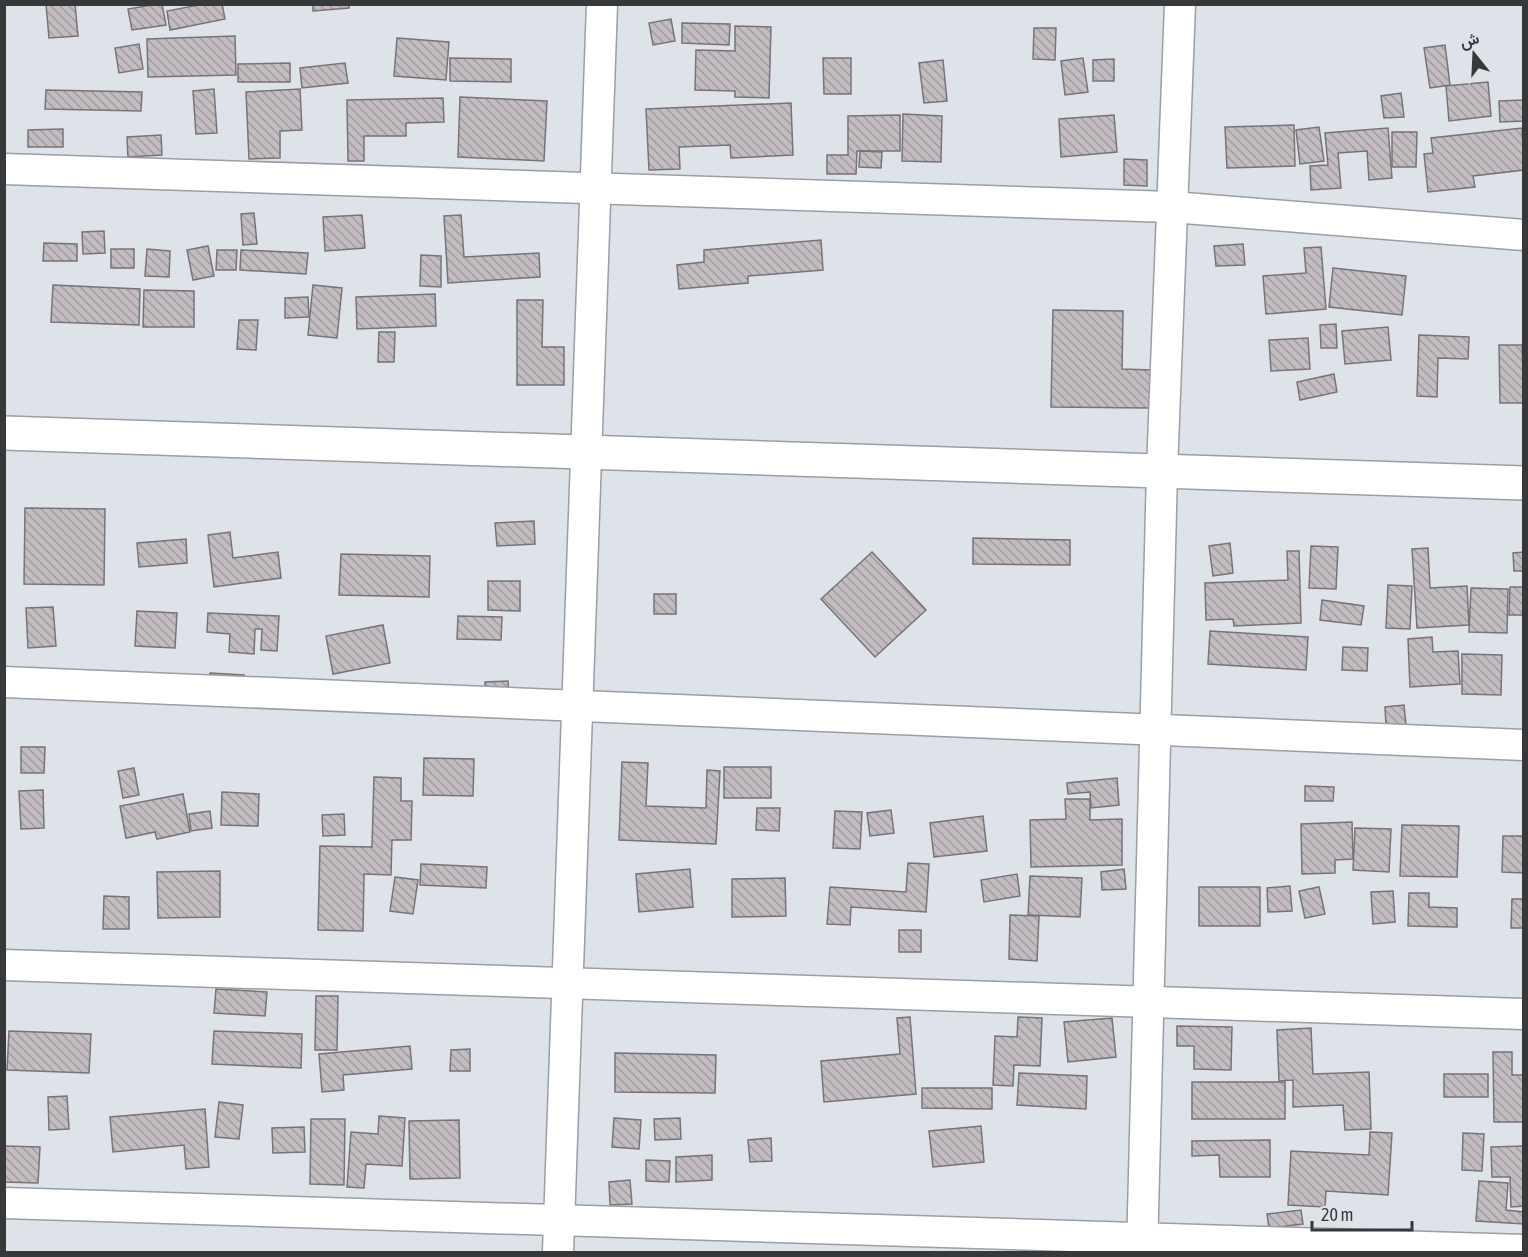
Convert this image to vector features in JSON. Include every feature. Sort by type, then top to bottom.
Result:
[{"type":"main road","points":[[4,433],[1524,483]]},
{"type":"street","points":[[558,1252],[602,4]]},
{"type":"street","points":[[1142,1245],[1162,471],[1180,4]]},
{"type":"street","points":[[4,169],[1172,207],[1524,235]]},
{"type":"street","points":[[4,682],[1524,745]]},
{"type":"street","points":[[4,965],[1524,1014]]},
{"type":"street","points":[[4,1203],[559,1220],[1142,1245],[1524,1250]]},
{"type":"building","points":[[46,4],[75,4],[78,36],[49,38]]},
{"type":"building","points":[[162,4],[166,25],[132,30],[128,9]]},
{"type":"building","points":[[204,4],[222,4],[225,19],[170,30],[167,11]]},
{"type":"building","points":[[313,4],[349,4],[349,8],[313,11]]},
{"type":"building","points":[[671,19],[675,41],[653,45],[649,23]]},
{"type":"building","points":[[682,23],[730,24],[729,45],[682,43]]},
{"type":"building","points":[[735,26],[771,27],[769,98],[735,97],[735,91],[695,90],[696,50],[735,51]]},
{"type":"building","points":[[1034,28],[1056,28],[1055,60],[1033,59]]},
{"type":"building","points":[[235,36],[236,75],[148,77],[147,39]]},
{"type":"building","points":[[397,38],[449,42],[446,80],[394,76]]},
{"type":"building","points":[[139,44],[143,69],[119,73],[115,48]]},
{"type":"building","points":[[1445,45],[1450,85],[1430,88],[1424,48]]},
{"type":"building","points":[[450,58],[511,59],[511,82],[450,81]]},
{"type":"building","points":[[823,58],[851,58],[851,94],[824,94]]},
{"type":"building","points":[[1083,58],[1088,92],[1065,95],[1061,61]]},
{"type":"building","points":[[1114,59],[1114,81],[1093,81],[1093,60]]},
{"type":"building","points":[[943,60],[947,101],[924,103],[919,63]]},
{"type":"building","points":[[290,63],[290,82],[238,82],[238,64]]},
{"type":"building","points":[[345,63],[348,83],[302,88],[300,68]]},
{"type":"building","points":[[1488,82],[1491,116],[1449,121],[1446,86]]},
{"type":"building","points":[[214,89],[217,133],[196,134],[193,91]]},
{"type":"building","points":[[300,89],[302,130],[280,131],[280,158],[249,159],[246,92]]},
{"type":"building","points":[[46,90],[142,92],[141,111],[45,109]]},
{"type":"building","points":[[1401,93],[1404,117],[1384,118],[1381,96]]},
{"type":"building","points":[[460,97],[547,101],[544,161],[458,157]]},
{"type":"building","points":[[443,98],[444,122],[406,123],[406,136],[364,136],[364,161],[348,161],[347,100]]},
{"type":"building","points":[[1524,100],[1524,121],[1500,122],[1499,101]]},
{"type":"building","points":[[791,103],[793,155],[731,158],[730,145],[679,147],[680,169],[649,170],[646,109]]},
{"type":"building","points":[[903,114],[942,116],[941,162],[902,161]]},
{"type":"building","points":[[900,115],[900,151],[857,151],[856,174],[827,174],[827,155],[848,155],[848,116]]},
{"type":"building","points":[[1114,115],[1117,152],[1061,157],[1059,119]]},
{"type":"building","points":[[1294,125],[1295,166],[1227,168],[1225,127]]},
{"type":"building","points":[[1319,127],[1324,161],[1300,164],[1296,130]]},
{"type":"building","points":[[1388,128],[1392,178],[1369,180],[1367,151],[1338,153],[1341,188],[1311,190],[1310,166],[1328,165],[1325,133]]},
{"type":"building","points":[[1522,128],[1524,170],[1473,176],[1475,187],[1428,192],[1424,154],[1433,153],[1431,138]]},
{"type":"building","points":[[63,129],[63,147],[28,147],[28,130]]},
{"type":"building","points":[[1392,132],[1417,132],[1416,167],[1392,167]]},
{"type":"building","points":[[161,135],[162,155],[128,157],[127,137]]},
{"type":"building","points":[[860,151],[882,152],[881,168],[859,167]]},
{"type":"building","points":[[1124,159],[1147,160],[1147,186],[1124,185]]},
{"type":"building","points":[[254,213],[257,244],[243,245],[241,214]]},
{"type":"building","points":[[362,215],[365,248],[325,251],[323,217]]},
{"type":"building","points":[[461,215],[464,257],[539,253],[540,277],[448,283],[444,216]]},
{"type":"building","points":[[104,231],[105,253],[83,254],[82,232]]},
{"type":"building","points":[[821,240],[823,270],[748,276],[748,283],[679,289],[677,265],[704,262],[704,250]]},
{"type":"building","points":[[44,243],[77,244],[77,261],[43,261]]},
{"type":"building","points":[[1243,244],[1245,265],[1216,266],[1214,246]]},
{"type":"building","points":[[208,246],[214,276],[193,280],[187,250]]},
{"type":"building","points":[[1321,247],[1326,309],[1266,314],[1263,276],[1306,273],[1304,248]]},
{"type":"building","points":[[111,249],[134,249],[134,268],[111,268]]},
{"type":"building","points":[[147,249],[170,251],[169,277],[145,276]]},
{"type":"building","points":[[217,250],[237,250],[236,270],[216,270]]},
{"type":"building","points":[[241,250],[308,253],[306,274],[240,270]]},
{"type":"building","points":[[421,255],[441,256],[441,287],[420,286]]},
{"type":"building","points":[[1333,268],[1406,276],[1402,315],[1329,307]]},
{"type":"building","points":[[53,285],[140,289],[139,325],[51,322]]},
{"type":"building","points":[[313,285],[342,288],[337,338],[308,335]]},
{"type":"building","points":[[144,290],[194,291],[194,327],[143,327]]},
{"type":"building","points":[[435,294],[436,326],[357,329],[356,297]]},
{"type":"building","points":[[308,297],[309,317],[285,318],[285,298]]},
{"type":"building","points":[[517,300],[543,300],[542,347],[564,347],[564,385],[517,385]]},
{"type":"building","points":[[1053,310],[1123,311],[1122,369],[1151,370],[1150,408],[1051,407]]},
{"type":"building","points":[[239,320],[258,320],[256,350],[237,349]]},
{"type":"building","points":[[1336,324],[1337,348],[1321,348],[1320,325]]},
{"type":"building","points":[[1388,327],[1391,360],[1345,364],[1342,331]]},
{"type":"building","points":[[379,332],[395,332],[394,362],[378,362]]},
{"type":"building","points":[[1419,335],[1469,337],[1468,359],[1438,358],[1437,397],[1417,396]]},
{"type":"building","points":[[1308,338],[1310,369],[1271,371],[1269,340]]},
{"type":"building","points":[[1499,345],[1522,345],[1524,403],[1500,403]]},
{"type":"building","points":[[1334,374],[1337,392],[1300,400],[1297,382]]},
{"type":"building","points":[[25,508],[105,509],[104,585],[24,584]]},
{"type":"building","points":[[534,521],[535,544],[497,546],[495,523]]},
{"type":"building","points":[[230,532],[233,558],[278,552],[281,578],[214,587],[208,535]]},
{"type":"building","points":[[973,538],[1070,540],[1070,565],[973,564]]},
{"type":"building","points":[[186,539],[187,563],[139,567],[137,543]]},
{"type":"building","points":[[1230,543],[1233,573],[1213,576],[1209,546]]},
{"type":"building","points":[[1311,546],[1338,547],[1336,589],[1309,588]]},
{"type":"building","points":[[1428,548],[1430,588],[1467,586],[1469,625],[1417,628],[1412,549]]},
{"type":"building","points":[[1287,551],[1299,551],[1301,623],[1234,626],[1233,619],[1206,620],[1205,583],[1288,580]]},
{"type":"building","points":[[872,552],[926,610],[875,657],[821,599]]},
{"type":"building","points":[[1524,552],[1524,571],[1514,571],[1513,553]]},
{"type":"building","points":[[341,554],[430,556],[429,597],[339,595]]},
{"type":"building","points":[[488,581],[520,581],[520,611],[488,610]]},
{"type":"building","points":[[1388,585],[1412,586],[1410,629],[1386,628]]},
{"type":"building","points":[[1510,587],[1524,587],[1524,615],[1509,615]]},
{"type":"building","points":[[1471,588],[1508,589],[1507,633],[1469,632]]},
{"type":"building","points":[[654,594],[676,594],[676,614],[654,614]]},
{"type":"building","points":[[1322,600],[1364,606],[1361,625],[1320,620]]},
{"type":"building","points":[[53,607],[56,646],[28,648],[26,608]]},
{"type":"building","points":[[137,611],[177,613],[175,648],[135,646]]},
{"type":"building","points":[[208,613],[279,616],[277,651],[261,650],[262,629],[255,629],[254,654],[229,652],[230,634],[207,632]]},
{"type":"building","points":[[458,616],[502,617],[501,640],[457,639]]},
{"type":"building","points":[[383,625],[390,663],[333,674],[326,636]]},
{"type":"building","points":[[1210,631],[1308,637],[1306,670],[1208,664]]},
{"type":"building","points":[[1432,637],[1433,652],[1458,651],[1460,684],[1410,687],[1408,639]]},
{"type":"building","points":[[1343,647],[1368,648],[1367,671],[1342,670]]},
{"type":"building","points":[[1462,654],[1502,655],[1501,695],[1462,694]]},
{"type":"building","points":[[210,673],[244,675],[243,690],[210,688]]},
{"type":"building","points":[[508,681],[509,701],[485,702],[485,682]]},
{"type":"building","points":[[1404,705],[1406,725],[1386,726],[1385,707]]},
{"type":"building","points":[[21,747],[45,747],[44,773],[21,773]]},
{"type":"building","points":[[424,758],[474,759],[473,796],[423,795]]},
{"type":"building","points":[[622,762],[648,763],[646,806],[706,808],[707,770],[720,771],[716,844],[619,840]]},
{"type":"building","points":[[724,767],[771,767],[771,798],[724,798]]},
{"type":"building","points":[[134,768],[139,795],[123,798],[118,771]]},
{"type":"building","points":[[374,777],[401,778],[401,801],[412,801],[411,840],[392,840],[391,875],[364,874],[363,931],[318,930],[320,846],[372,847]]},
{"type":"building","points":[[1117,778],[1119,805],[1091,808],[1090,792],[1068,794],[1067,783]]},
{"type":"building","points":[[1305,786],[1334,787],[1333,801],[1305,801]]},
{"type":"building","points":[[43,790],[44,828],[21,829],[19,791]]},
{"type":"building","points":[[222,792],[259,794],[258,826],[221,825]]},
{"type":"building","points":[[183,794],[190,832],[157,839],[155,832],[126,838],[120,806]]},
{"type":"building","points":[[1065,799],[1090,799],[1090,820],[1122,819],[1122,865],[1031,867],[1030,820],[1066,819]]},
{"type":"building","points":[[757,808],[780,808],[779,831],[756,830]]},
{"type":"building","points":[[891,810],[894,833],[870,836],[867,813]]},
{"type":"building","points":[[210,811],[212,828],[191,831],[189,814]]},
{"type":"building","points":[[835,811],[862,812],[860,849],[833,848]]},
{"type":"building","points":[[344,814],[345,835],[323,836],[322,815]]},
{"type":"building","points":[[983,816],[987,851],[934,857],[930,823]]},
{"type":"building","points":[[1352,822],[1353,859],[1335,860],[1335,873],[1302,874],[1301,824]]},
{"type":"building","points":[[1402,825],[1459,826],[1457,877],[1400,876]]},
{"type":"building","points":[[1355,828],[1391,829],[1389,872],[1353,870]]},
{"type":"building","points":[[1503,836],[1524,836],[1524,873],[1502,872]]},
{"type":"building","points":[[908,863],[929,864],[926,912],[851,907],[850,925],[827,924],[830,887],[906,892]]},
{"type":"building","points":[[421,864],[487,867],[486,888],[420,885]]},
{"type":"building","points":[[690,869],[693,907],[639,912],[636,874]]},
{"type":"building","points":[[1124,869],[1126,889],[1102,890],[1101,872]]},
{"type":"building","points":[[220,871],[220,917],[158,918],[157,872]]},
{"type":"building","points":[[1017,874],[1020,896],[984,902],[981,880]]},
{"type":"building","points":[[1030,876],[1082,878],[1080,917],[1028,915]]},
{"type":"building","points":[[395,877],[418,880],[413,914],[390,911]]},
{"type":"building","points":[[785,878],[786,916],[732,917],[732,879]]},
{"type":"building","points":[[1290,886],[1292,911],[1268,912],[1267,888]]},
{"type":"building","points":[[1199,887],[1260,887],[1260,926],[1199,926]]},
{"type":"building","points":[[1319,887],[1325,914],[1305,918],[1299,891]]},
{"type":"building","points":[[1393,891],[1395,922],[1373,924],[1371,892]]},
{"type":"building","points":[[1409,893],[1429,893],[1429,907],[1457,908],[1457,927],[1408,926]]},
{"type":"building","points":[[104,896],[129,897],[129,929],[103,929]]},
{"type":"building","points":[[1512,899],[1524,899],[1524,928],[1511,928]]},
{"type":"building","points":[[1010,915],[1039,916],[1037,961],[1009,959]]},
{"type":"building","points":[[899,930],[921,930],[921,952],[899,952]]},
{"type":"building","points":[[216,989],[267,992],[265,1016],[214,1013]]},
{"type":"building","points":[[316,996],[338,996],[337,1050],[315,1050]]},
{"type":"building","points":[[910,1017],[916,1094],[824,1102],[821,1061],[900,1054],[897,1018]]},
{"type":"building","points":[[1018,1017],[1042,1018],[1040,1066],[1014,1065],[1013,1086],[993,1085],[995,1036],[1017,1037]]},
{"type":"building","points":[[1112,1018],[1116,1057],[1068,1062],[1064,1022]]},
{"type":"building","points":[[1177,1026],[1232,1027],[1231,1070],[1194,1069],[1194,1046],[1177,1046]]},
{"type":"building","points":[[1311,1028],[1313,1074],[1369,1072],[1371,1129],[1345,1130],[1343,1105],[1293,1107],[1293,1080],[1279,1081],[1277,1030]]},
{"type":"building","points":[[9,1031],[91,1034],[89,1073],[7,1070]]},
{"type":"building","points":[[214,1031],[302,1034],[301,1068],[212,1064]]},
{"type":"building","points":[[410,1046],[412,1069],[343,1075],[344,1090],[322,1092],[319,1054]]},
{"type":"building","points":[[470,1049],[470,1071],[450,1071],[451,1050]]},
{"type":"building","points":[[1493,1052],[1512,1052],[1512,1075],[1524,1075],[1524,1122],[1494,1122]]},
{"type":"building","points":[[615,1053],[716,1055],[715,1093],[615,1092]]},
{"type":"building","points":[[1019,1073],[1087,1076],[1086,1109],[1017,1105]]},
{"type":"building","points":[[1444,1074],[1488,1074],[1488,1097],[1444,1097]]},
{"type":"building","points":[[1192,1082],[1285,1082],[1285,1119],[1192,1119]]},
{"type":"building","points":[[922,1088],[992,1088],[992,1109],[922,1108]]},
{"type":"building","points":[[67,1096],[69,1129],[49,1130],[48,1097]]},
{"type":"building","points":[[219,1102],[243,1105],[239,1139],[215,1137]]},
{"type":"building","points":[[205,1109],[209,1167],[186,1169],[184,1145],[113,1152],[110,1117]]},
{"type":"building","points":[[379,1116],[405,1118],[402,1166],[366,1164],[364,1188],[347,1187],[351,1132],[378,1134]]},
{"type":"building","points":[[614,1118],[641,1120],[639,1149],[612,1147]]},
{"type":"building","points":[[680,1118],[681,1139],[655,1140],[654,1119]]},
{"type":"building","points":[[311,1119],[345,1119],[344,1185],[310,1184]]},
{"type":"building","points":[[459,1120],[460,1178],[410,1179],[409,1121]]},
{"type":"building","points":[[981,1126],[984,1162],[933,1167],[929,1131]]},
{"type":"building","points":[[304,1127],[305,1152],[273,1153],[272,1128]]},
{"type":"building","points":[[1370,1132],[1392,1133],[1388,1195],[1326,1191],[1325,1207],[1288,1205],[1291,1151],[1369,1155]]},
{"type":"building","points":[[1463,1133],[1484,1134],[1482,1171],[1462,1170]]},
{"type":"building","points":[[771,1138],[772,1161],[750,1162],[748,1140]]},
{"type":"building","points":[[1270,1140],[1270,1177],[1220,1177],[1219,1155],[1192,1156],[1192,1141]]},
{"type":"building","points":[[5,1146],[40,1147],[38,1183],[4,1182]]},
{"type":"building","points":[[1524,1146],[1524,1206],[1511,1207],[1510,1177],[1492,1177],[1491,1147]]},
{"type":"building","points":[[712,1155],[712,1180],[676,1182],[676,1157]]},
{"type":"building","points":[[646,1160],[670,1161],[669,1182],[646,1181]]},
{"type":"building","points":[[630,1180],[632,1204],[610,1205],[609,1182]]},
{"type":"building","points":[[1479,1181],[1508,1183],[1506,1210],[1524,1212],[1524,1224],[1476,1221]]},
{"type":"building","points":[[1301,1210],[1303,1224],[1269,1228],[1267,1214]]}]
